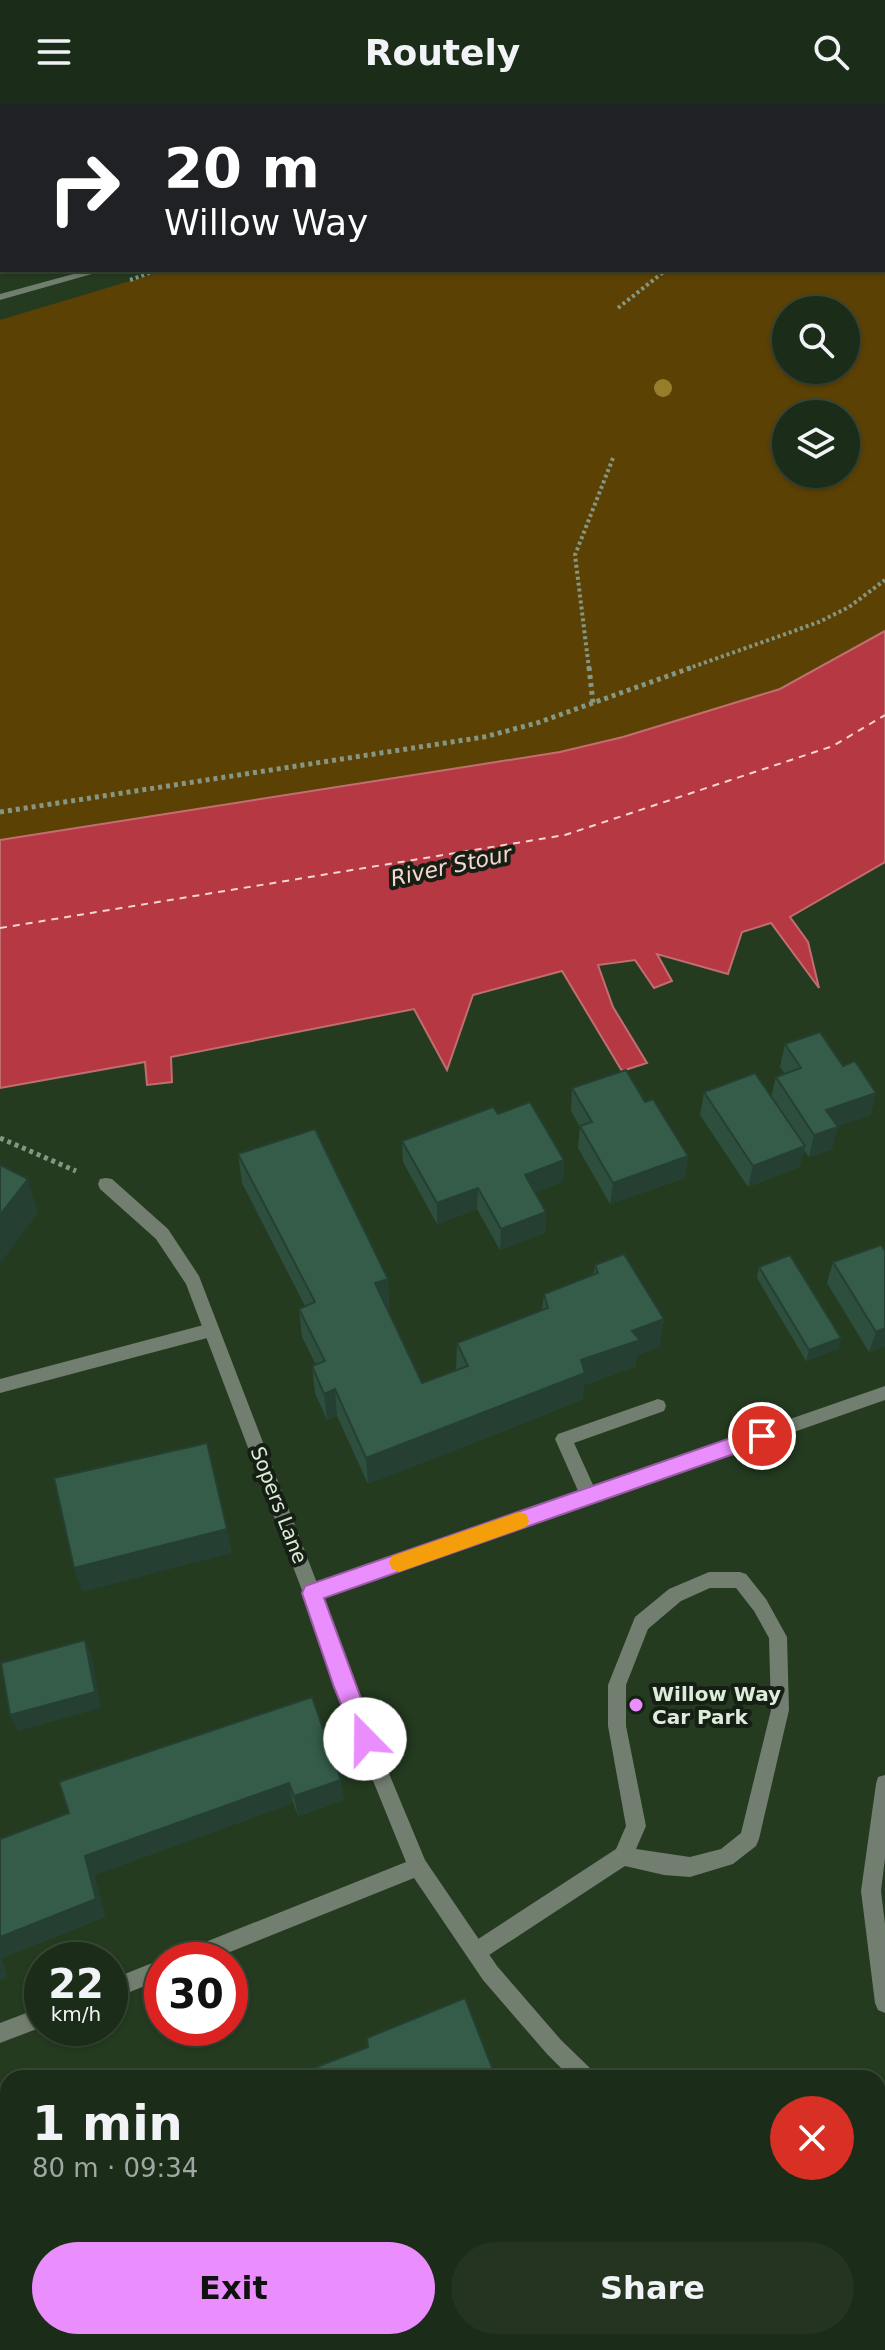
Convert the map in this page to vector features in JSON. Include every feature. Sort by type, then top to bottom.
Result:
[{"type":"street","points":[[0,297],[94,272]]},
{"type":"street","name":"Sopers Lane","points":[[106,1184],[162,1234],[193,1281],[312,1593],[344,1687],[418,1867],[476,1952],[554,2047],[578,2070]]},
{"type":"street","points":[[0,1386],[211,1330]]},
{"type":"street","points":[[312,1593],[885,1393]]},
{"type":"street","points":[[589,1496],[564,1439],[658,1406]]},
{"type":"street","points":[[476,1952],[623,1856],[636,1826],[617,1726],[617,1685],[641,1623],[675,1595],[709,1580],[740,1580],[760,1605],[778,1637],[780,1710],[749,1839],[726,1857],[690,1867],[623,1856]]},
{"type":"street","points":[[885,1784],[871,1891],[885,2003]]},
{"type":"street","points":[[230,1942],[418,1867]]},
{"type":"street","points":[[0,2033],[24,2024]]},
{"type":"path","points":[[618,308],[663,272]]},
{"type":"path","points":[[593,703],[575,555],[613,458]]},
{"type":"path","points":[[0,812],[484,737],[537,723],[819,622],[849,607],[885,580]]},
{"type":"path","points":[[0,1138],[106,1184]]},
{"type":"shaded area","points":[[160,272],[885,272],[885,631],[780,689],[623,737],[560,752],[0,840],[0,320]]},
{"type":"water","name":"River Stour","points":[[885,631],[885,862],[790,917],[808,942],[819,988],[771,923],[742,932],[728,974],[657,954],[672,981],[654,988],[635,960],[598,965],[613,1007],[647,1063],[622,1071],[562,971],[473,995],[447,1070],[414,1009],[171,1057],[172,1082],[147,1085],[145,1062],[0,1088],[0,840],[560,752],[623,737],[780,689]]},
{"type":"building","points":[[820,1032],[843,1066],[855,1061],[876,1093],[826,1110],[838,1127],[814,1135],[776,1077],[801,1068],[785,1044]]},
{"type":"building","points":[[626,1070],[645,1102],[653,1099],[688,1156],[613,1183],[580,1126],[592,1122],[572,1088]]},
{"type":"building","points":[[755,1073],[805,1146],[753,1166],[704,1092]]},
{"type":"building","points":[[530,1102],[564,1160],[525,1175],[546,1212],[501,1229],[478,1188],[437,1203],[402,1141],[493,1107],[498,1114]]},
{"type":"building","points":[[315,1129],[388,1279],[375,1283],[422,1383],[468,1366],[457,1343],[548,1308],[544,1294],[598,1273],[595,1265],[624,1254],[664,1319],[632,1331],[640,1340],[581,1360],[585,1373],[366,1458],[335,1389],[324,1394],[312,1366],[325,1361],[299,1309],[315,1302],[238,1154]]},
{"type":"building","points":[[0,1165],[28,1179],[0,1215]]},
{"type":"building","points":[[881,1245],[885,1251],[885,1328],[876,1332],[833,1262]]},
{"type":"building","points":[[790,1255],[841,1338],[809,1350],[759,1267]]},
{"type":"building","points":[[207,1443],[227,1529],[74,1568],[54,1478]]},
{"type":"building","points":[[85,1640],[95,1692],[10,1715],[1,1663]]},
{"type":"building","points":[[312,1697],[341,1780],[294,1796],[289,1783],[85,1856],[96,1899],[0,1937],[0,1839],[69,1813],[59,1782]]},
{"type":"building","points":[[465,1998],[493,2070],[309,2070],[368,2047],[367,2038]]},
{"type":"ferry route","points":[[0,928],[565,835],[833,746],[885,715]]},
{"type":"slow traffic","points":[[399,1562],[519,1521]]},
{"type":"place","name":"Willow Way Car Park","points":[[636,1705]]},
{"type":"route","points":[[365,1739],[312,1593],[762,1436]]}]
